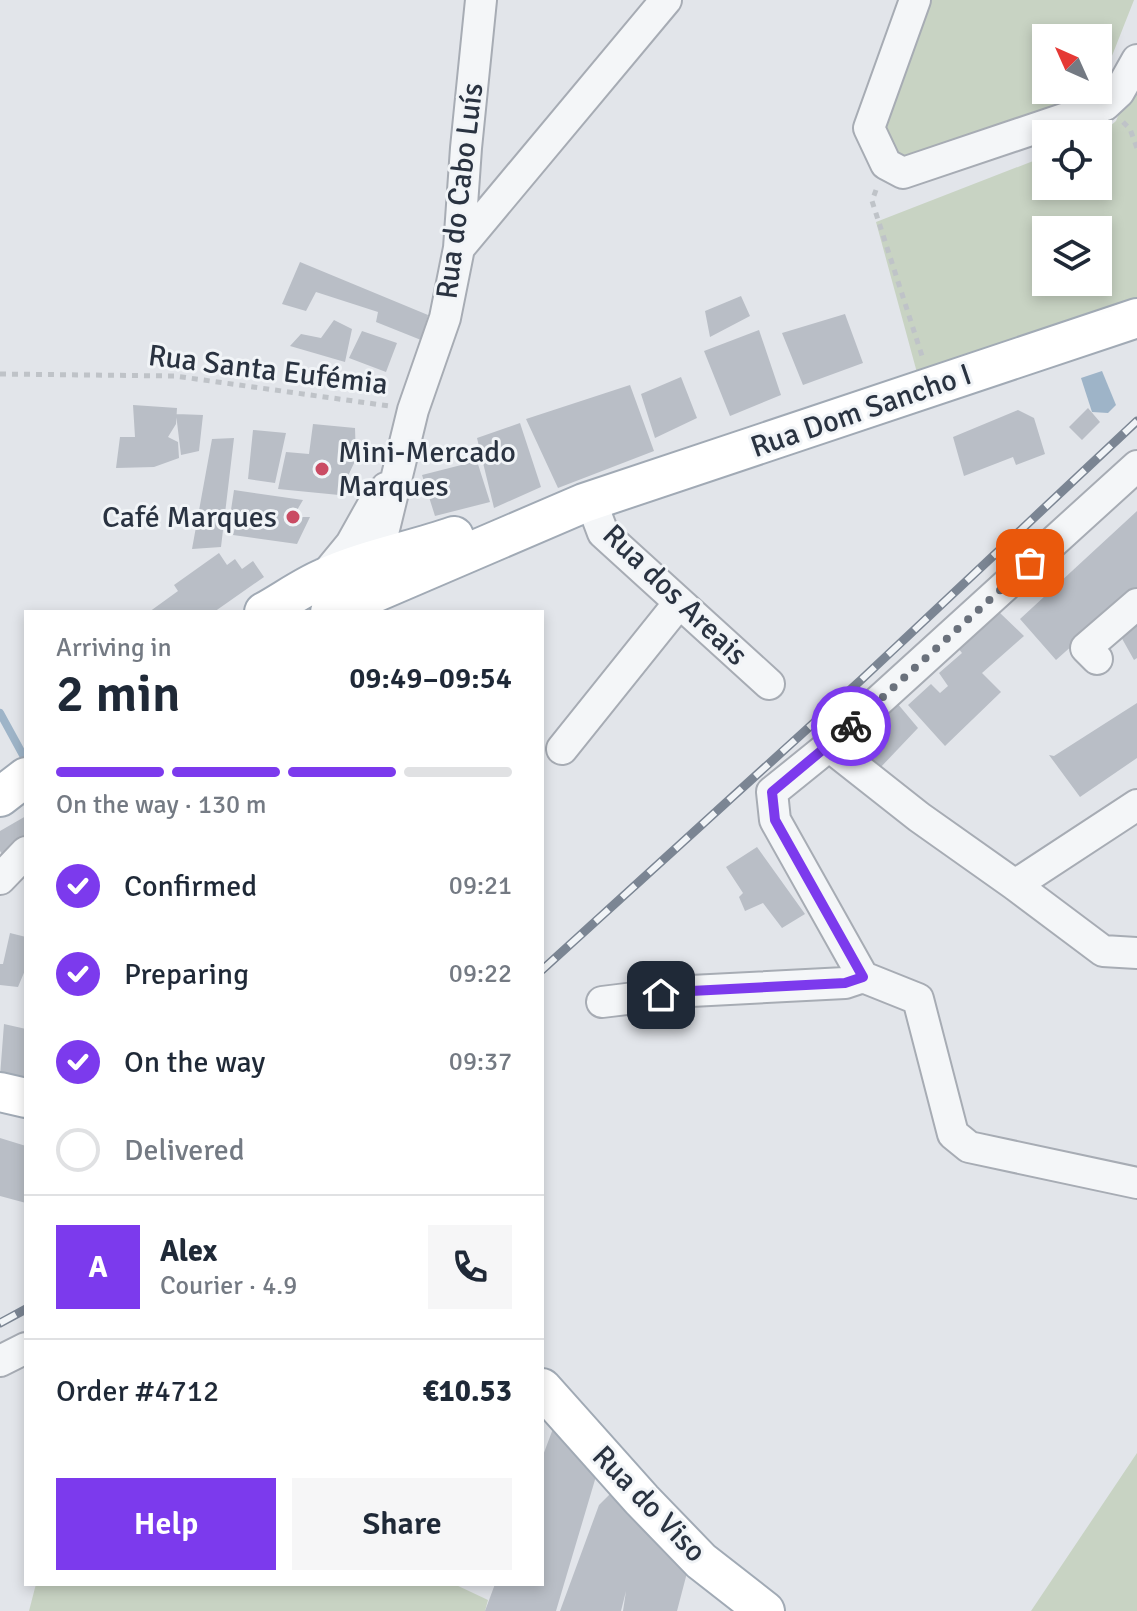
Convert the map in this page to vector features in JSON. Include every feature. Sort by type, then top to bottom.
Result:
[{"type":"main road","name":"Rua Dom Sancho I","points":[[279,610],[330,603],[503,518],[588,502],[1137,318]]},
{"type":"main road","name":"Rua Dom Sancho I","points":[[330,603],[377,558],[418,562]]},
{"type":"main road","points":[[0,797],[24,779]]},
{"type":"main road","points":[[0,811],[24,800]]},
{"type":"main road","points":[[0,1092],[24,1098]]},
{"type":"main road","name":"Rua do Viso","points":[[544,1390],[701,1561],[765,1611]]},
{"type":"street","name":"Rua do Cabo Luís","points":[[330,603],[351,544],[380,512],[400,471],[413,410],[445,318],[459,248],[481,0]]},
{"type":"street","points":[[459,248],[666,0]]},
{"type":"street","points":[[915,0],[869,128],[886,164],[903,173],[1105,105],[1119,92],[1137,60]]},
{"type":"street","points":[[466,148],[484,174],[523,170]]},
{"type":"street","points":[[1137,466],[829,746],[772,792],[775,820],[863,977],[918,999],[953,1134],[969,1147],[1137,1183]]},
{"type":"street","name":"Rua dos Areais","points":[[588,502],[603,533],[769,684]]},
{"type":"street","name":"Rua do Cabo Luís","points":[[377,558],[380,512]]},
{"type":"street","points":[[380,512],[418,562]]},
{"type":"street","points":[[562,749],[679,603]]},
{"type":"street","points":[[1097,659],[1086,648],[1137,604]]},
{"type":"street","points":[[829,746],[919,817],[1103,951],[1137,953]]},
{"type":"street","points":[[1015,885],[1137,805]]},
{"type":"street","points":[[0,879],[24,854]]},
{"type":"street","points":[[602,1002],[691,991],[845,983],[863,977]]},
{"type":"street","points":[[0,1361],[24,1349]]},
{"type":"path","points":[[886,164],[872,201],[932,387]]},
{"type":"path","name":"Rua Santa Eufémia","points":[[0,374],[187,378],[413,410]]},
{"type":"green space","points":[[924,0],[1134,0],[1112,56],[1112,24],[1032,24],[1032,104],[1080,104],[904,161],[885,146],[877,125]]},
{"type":"green space","points":[[1137,69],[1137,302],[919,380],[876,222],[1032,161],[1032,200],[1112,200],[1112,124]]},
{"type":"green space","points":[[1137,1453],[1137,1611],[1031,1611]]},
{"type":"green space","points":[[35,1586],[458,1586],[488,1600],[485,1611],[29,1611]]},
{"type":"water","points":[[1102,371],[1116,405],[1108,413],[1092,412],[1081,378]]},
{"type":"building","points":[[300,262],[428,315],[421,340],[376,322],[378,312],[316,292],[306,311],[282,304]]},
{"type":"building","points":[[741,296],[750,316],[710,337],[705,311]]},
{"type":"building","points":[[845,314],[863,363],[803,385],[782,333]]},
{"type":"building","points":[[334,320],[352,329],[345,362],[290,346],[301,334],[321,338]]},
{"type":"building","points":[[759,330],[781,395],[730,416],[704,351]]},
{"type":"building","points":[[362,331],[397,343],[386,372],[349,358]]},
{"type":"building","points":[[681,377],[697,418],[655,438],[641,394]]},
{"type":"building","points":[[630,385],[654,451],[558,488],[526,419]]},
{"type":"building","points":[[133,405],[177,408],[176,424],[168,437],[178,442],[179,458],[154,467],[116,468],[120,437],[135,437]]},
{"type":"building","points":[[1088,408],[1100,422],[1082,440],[1069,427]]},
{"type":"building","points":[[1018,410],[1034,418],[1045,454],[1016,465],[1013,457],[964,476],[953,437]]},
{"type":"building","points":[[176,414],[203,415],[199,451],[181,455]]},
{"type":"building","points":[[520,423],[541,487],[494,508],[477,438]]},
{"type":"building","points":[[313,424],[355,428],[356,459],[339,495],[278,489],[286,452],[309,454]]},
{"type":"building","points":[[253,430],[286,433],[275,483],[248,479]]},
{"type":"building","points":[[234,438],[221,547],[192,549],[212,439]]},
{"type":"building","points":[[477,461],[490,502],[435,516],[422,475]]},
{"type":"building","points":[[234,490],[303,500],[293,517],[310,517],[297,544],[233,535],[239,513],[231,510]]},
{"type":"building","points":[[1137,511],[1137,588],[1056,660],[1020,619]]},
{"type":"building","points":[[219,553],[227,565],[235,559],[242,569],[253,561],[264,577],[217,610],[152,610],[178,591],[174,585]]},
{"type":"building","points":[[999,612],[1024,636],[982,673],[1001,692],[945,746],[908,705],[931,684],[940,693],[948,686],[939,673],[962,653],[958,648]]},
{"type":"building","points":[[1137,624],[1137,658],[1134,660],[1120,635]]},
{"type":"building","points":[[897,703],[918,728],[879,769],[858,747],[861,737]]},
{"type":"building","points":[[1137,703],[1137,758],[1080,797],[1049,755],[1054,756]]},
{"type":"building","points":[[24,817],[24,842],[5,858],[0,851],[0,831]]},
{"type":"building","points":[[757,847],[805,914],[782,928],[763,903],[745,911],[739,897],[743,893],[726,867]]},
{"type":"building","points":[[10,933],[24,936],[24,973],[18,987],[0,985],[0,964],[3,964]]},
{"type":"building","points":[[4,1024],[24,1029],[24,1080],[0,1076]]},
{"type":"building","points":[[0,1138],[24,1145],[24,1202],[0,1196]]},
{"type":"building","points":[[554,1426],[597,1473],[556,1611],[485,1611],[494,1586],[544,1586],[544,1453]]},
{"type":"building","points":[[613,1491],[688,1569],[677,1611],[623,1611],[626,1591],[621,1611],[560,1611],[599,1505]]},
{"type":"waterway","points":[[0,713],[23,755]]},
{"type":"railway","points":[[544,968],[861,680],[1137,421]]},
{"type":"railway","points":[[0,1323],[24,1310]]},
{"type":"way so far","points":[[851,726],[1030,563]]},
{"type":"place","name":"Mini-Mercado Marques","points":[[322,469]]},
{"type":"place","name":"Café Marques","points":[[293,517]]},
{"type":"route","points":[[661,995],[845,983],[863,977],[775,820],[772,792],[851,726]]}]
